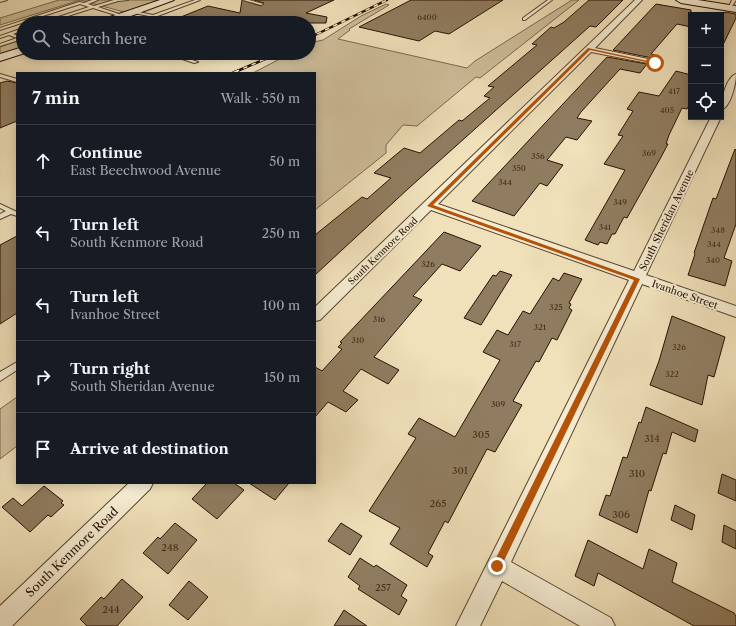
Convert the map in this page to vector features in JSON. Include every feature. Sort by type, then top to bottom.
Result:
[{"type":"street","points":[[123,16],[169,0]]},
{"type":"street","name":"South Kenmore Road","points":[[316,315],[430,206],[639,0]]},
{"type":"street","points":[[681,0],[733,5]]},
{"type":"street","points":[[589,49],[655,63]]},
{"type":"street","points":[[0,58],[16,52]]},
{"type":"street","points":[[724,101],[736,78]]},
{"type":"street","name":"South Sheridan Avenue","points":[[468,626],[715,120]]},
{"type":"street","name":"Ivanhoe Street","points":[[430,206],[637,279],[736,312]]},
{"type":"street","name":"South Kenmore Road","points":[[0,622],[142,484]]},
{"type":"street","points":[[497,566],[603,626]]},
{"type":"lane","points":[[0,1],[5,0]]},
{"type":"lane","points":[[84,4],[96,0]]},
{"type":"lane","points":[[64,16],[118,0],[126,0]]},
{"type":"lane","points":[[136,12],[153,16],[198,0]]},
{"type":"lane","points":[[245,0],[261,4]]},
{"type":"lane","points":[[524,19],[550,0]]},
{"type":"lane","points":[[40,16],[80,3],[123,16]]},
{"type":"lane","points":[[0,29],[16,24]]},
{"type":"lane","points":[[0,37],[16,32]]},
{"type":"lane","points":[[9,34],[16,36]]},
{"type":"lane","points":[[0,45],[16,40]]},
{"type":"lane","points":[[190,60],[196,62]]},
{"type":"lane","points":[[0,74],[16,81]]},
{"type":"lane","points":[[0,206],[14,213]]},
{"type":"lane","points":[[0,217],[14,213]]},
{"type":"lane","points":[[0,377],[16,366]]},
{"type":"shaded area","points":[[59,0],[80,0],[29,16],[16,16],[16,20],[0,25],[0,18]]},
{"type":"shaded area","points":[[80,0],[161,0],[124,12]]},
{"type":"shaded area","points":[[572,0],[579,0],[480,78],[476,77],[417,126],[403,125],[386,145],[386,153],[316,209],[316,72],[255,72],[278,60],[316,60],[316,42],[323,40],[361,16],[386,4],[389,5],[349,29],[350,30],[338,39],[467,68],[475,61]]},
{"type":"shaded area","points":[[16,41],[16,49],[0,55],[0,47]]},
{"type":"shaded area","points":[[16,398],[16,447],[0,459],[0,409]]},
{"type":"building","points":[[242,0],[261,6],[264,3],[254,0],[334,0],[306,13],[327,17],[326,23],[316,23],[316,16],[183,16],[208,6],[240,13]]},
{"type":"building","points":[[411,0],[503,0],[449,34],[435,31],[419,41],[359,27]]},
{"type":"building","points":[[589,0],[623,0],[596,27],[590,26],[409,188],[316,274],[316,234],[362,197],[367,199],[391,178],[374,173],[404,148],[420,153],[459,120],[462,121],[490,98],[484,96],[494,87],[488,86],[537,45],[532,44],[551,27],[554,28],[564,22]]},
{"type":"building","points":[[656,4],[691,10],[691,12],[688,12],[688,26],[677,24],[651,54],[655,55],[652,58],[613,50]]},
{"type":"building","points":[[725,12],[736,14],[736,18],[724,43]]},
{"type":"building","points":[[607,57],[647,64],[640,73],[620,69],[581,112],[577,118],[592,121],[577,140],[566,137],[547,160],[563,165],[547,186],[540,183],[514,216],[472,201]]},
{"type":"building","points":[[676,71],[688,74],[688,107],[687,109],[682,108],[669,135],[666,144],[668,144],[627,218],[624,217],[615,234],[612,234],[607,244],[600,242],[598,245],[585,240],[625,170],[604,164],[623,136],[618,135],[633,111],[627,109],[639,92],[659,96]]},
{"type":"building","points":[[7,81],[16,83],[16,121],[0,128],[0,83]]},
{"type":"building","points":[[735,149],[736,224],[724,258],[732,261],[725,286],[688,275],[713,198],[716,199]]},
{"type":"building","points":[[444,232],[481,246],[460,271],[442,264],[413,296],[422,300],[374,357],[399,370],[388,384],[361,369],[343,391],[358,400],[346,412],[328,402],[316,416],[316,368],[322,371],[342,349],[338,347],[342,343],[340,342]]},
{"type":"building","points":[[16,237],[16,314],[0,324],[0,245]]},
{"type":"building","points":[[500,271],[512,275],[481,325],[464,318],[493,275],[496,276]]},
{"type":"building","points":[[564,273],[582,279],[569,303],[571,304],[569,308],[572,310],[557,340],[552,338],[539,362],[536,361],[513,401],[522,405],[495,452],[487,449],[448,523],[445,521],[428,553],[433,556],[427,567],[390,544],[400,528],[369,511],[416,438],[408,434],[419,418],[455,437],[500,360],[483,352],[497,330],[508,335],[523,311],[530,314],[553,278],[559,281]]},
{"type":"building","points":[[672,316],[725,337],[714,377],[708,375],[702,405],[650,385],[659,361]]},
{"type":"building","points":[[646,407],[698,430],[695,442],[672,432],[666,454],[663,453],[651,491],[649,490],[637,533],[599,515],[606,495],[610,496],[623,457],[627,458],[639,422],[641,423]]},
{"type":"building","points":[[722,474],[736,480],[736,501],[718,493]]},
{"type":"building","points":[[206,484],[235,484],[244,490],[217,519],[192,499]]},
{"type":"building","points":[[251,484],[288,484],[275,500]]},
{"type":"building","points":[[44,486],[63,501],[61,503],[64,505],[51,517],[48,515],[30,532],[2,507],[13,498],[22,506]]},
{"type":"building","points":[[675,505],[695,515],[692,530],[671,520]]},
{"type":"building","points":[[175,523],[197,540],[168,574],[143,553],[158,537],[160,539]]},
{"type":"building","points":[[341,523],[362,536],[350,555],[328,541]]},
{"type":"building","points":[[724,525],[736,531],[736,549],[722,542]]},
{"type":"building","points":[[588,540],[643,569],[649,549],[677,563],[672,582],[734,613],[736,616],[736,626],[694,626],[598,573],[594,586],[575,576]]},
{"type":"building","points":[[360,558],[374,567],[376,565],[407,585],[401,596],[407,600],[399,615],[358,589],[360,586],[348,577]]},
{"type":"building","points":[[122,579],[143,597],[117,626],[87,626],[80,619],[101,597],[104,599]]},
{"type":"building","points":[[189,581],[208,597],[188,620],[169,605]]},
{"type":"building","points":[[344,610],[367,626],[334,626]]},
{"type":"railway","points":[[316,35],[387,0]]},
{"type":"railway","points":[[235,72],[263,60]]},
{"type":"route","points":[[497,566],[637,279],[430,206],[589,49],[655,63]]}]
